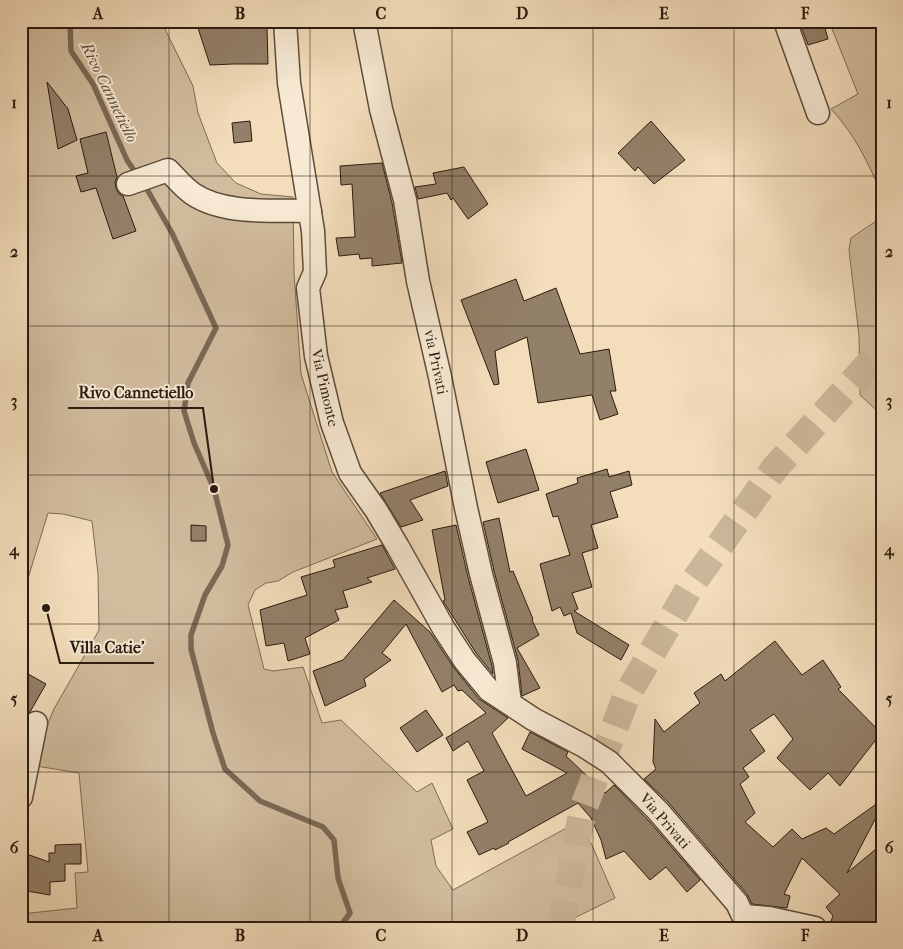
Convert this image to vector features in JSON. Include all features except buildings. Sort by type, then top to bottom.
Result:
[{"type":"street","name":"Via Pimonte","points":[[285,21],[288,82],[313,232],[315,272],[308,288],[316,356],[332,423],[350,473],[376,510],[444,629],[465,661],[489,690],[510,703]]},
{"type":"street","name":"via Privati","points":[[364,21],[381,109],[406,200],[418,281],[481,574],[505,663],[510,703]]},
{"type":"street","points":[[786,21],[818,113]]},
{"type":"street","points":[[128,184],[168,170],[194,194],[212,203],[239,209],[310,211]]},
{"type":"street","name":"Via Privati","points":[[510,703],[609,762],[658,811],[737,903],[736,922],[768,918],[815,928]]},
{"type":"street","points":[[21,797],[36,723]]},
{"type":"shaded area","points":[[21,21],[161,21],[193,86],[198,113],[217,163],[236,183],[261,194],[293,197],[294,273],[301,374],[332,472],[377,539],[293,572],[278,581],[266,583],[255,590],[248,605],[264,669],[273,671],[303,667],[322,723],[341,720],[417,792],[432,783],[453,829],[431,840],[436,866],[453,890],[581,820],[615,898],[554,928],[21,928],[21,914],[77,908],[75,873],[88,872],[79,773],[36,766],[40,742],[54,709],[99,630],[98,574],[92,521],[63,514],[48,513],[21,601]]},
{"type":"shaded area","points":[[829,21],[882,21],[882,195],[860,149],[847,128],[831,109],[858,94]]},
{"type":"shaded area","points":[[882,217],[882,415],[860,395],[859,336],[849,250],[851,238]]},
{"type":"waterway","name":"Rivo Cannetiello","points":[[70,21],[71,51],[93,84],[127,160],[137,175]]},
{"type":"waterway","name":"Rivo Cannetiello","points":[[144,184],[172,233],[216,328],[188,383],[184,411],[194,443],[214,489],[228,545],[222,566],[205,595],[191,635],[191,649],[213,733],[225,769],[260,801],[323,827],[334,840],[338,878],[350,913],[339,928]]},
{"type":"tunnel","points":[[560,928],[583,809],[627,695],[692,584],[775,468],[868,365],[882,353]]},
{"type":"place","name":"Rivo Cannetiello","points":[[214,489]]},
{"type":"place","name":"Villa Catie'","points":[[46,608]]}]
